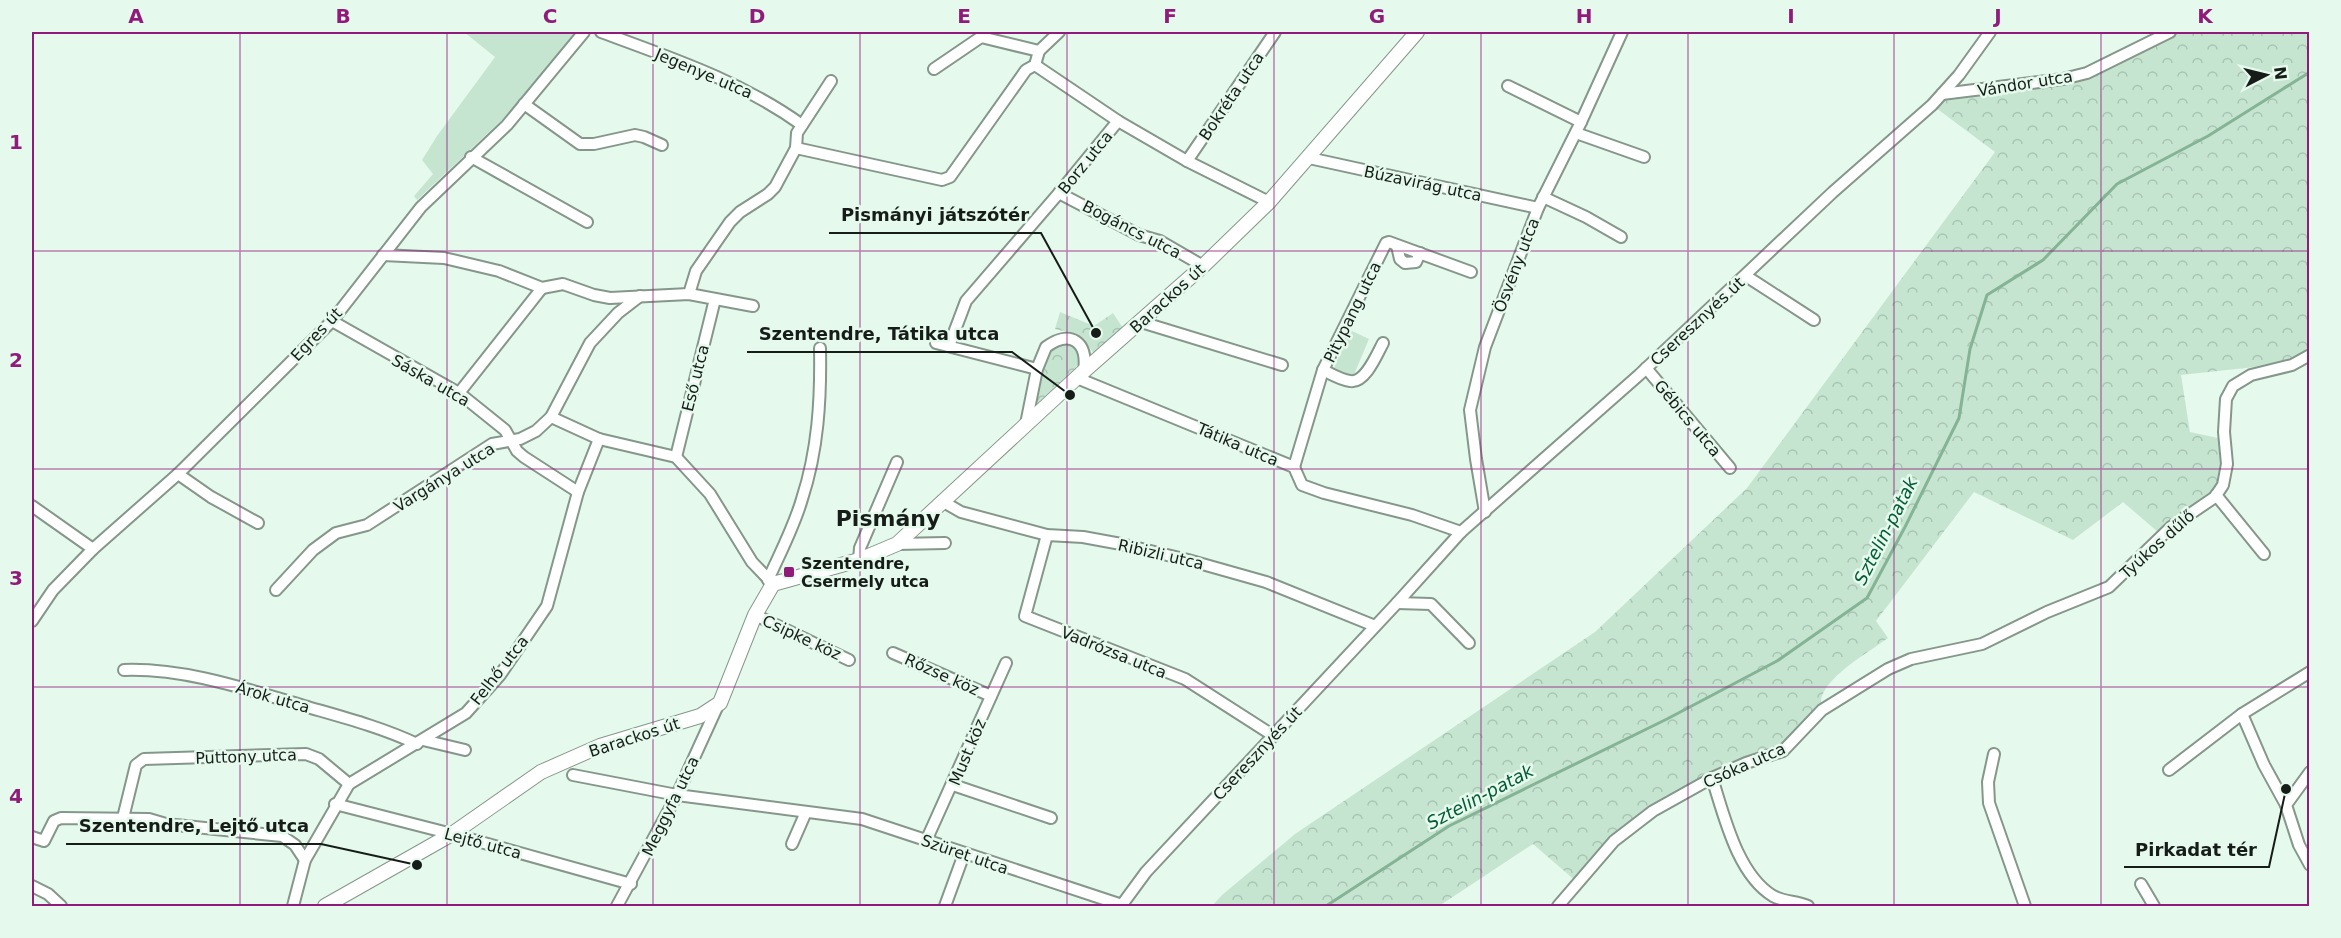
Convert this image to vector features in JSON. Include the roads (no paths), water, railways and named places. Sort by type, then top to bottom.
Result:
[{"type":"street","name":"Egres út","points":[[32,621],[53,590],[93,549],[178,474],[332,321],[421,207],[507,124],[584,32]]},
{"type":"street","name":"Jegenye utca","points":[[601,32],[705,70],[742,87],[802,125]]},
{"type":"street","points":[[796,148],[942,180],[950,177],[1026,70],[1035,65],[1039,51],[1059,32]]},
{"type":"street","name":"Bokréta utca","points":[[1187,161],[1275,32]]},
{"type":"street","name":"Barackos út","points":[[771,582],[859,560],[897,544],[1080,374],[1203,266],[1269,202],[1417,32]]},
{"type":"street","name":"Ösvény utca","points":[[1485,512],[1470,410],[1485,347],[1538,208],[1576,133],[1622,32]]},
{"type":"street","name":"Cseresznyés út","points":[[1122,906],[1146,872],[1461,532],[1646,368],[1833,192],[1942,94],[1959,75],[1990,32]]},
{"type":"street","name":"Vándor utca","points":[[1942,94],[2064,79],[2087,73],[2170,32]]},
{"type":"street","points":[[934,69],[977,34],[1039,51]]},
{"type":"street","name":"Borz utca","points":[[1035,65],[1118,121],[1187,161],[1269,202]]},
{"type":"street","points":[[689,294],[696,271],[740,212],[775,187],[796,148],[797,133],[831,81]]},
{"type":"street","points":[[1508,86],[1581,122]]},
{"type":"street","points":[[524,104],[580,144],[594,144],[635,135],[662,145]]},
{"type":"street","name":"Borz utca","points":[[949,346],[966,301],[1118,121]]},
{"type":"street","points":[[1576,133],[1644,158]]},
{"type":"street","points":[[471,157],[587,222]]},
{"type":"street","name":"Búzavirág utca","points":[[1309,158],[1538,208]]},
{"type":"street","name":"Bogáncs utca","points":[[1059,193],[1139,235],[1160,241],[1203,266]]},
{"type":"street","points":[[1543,197],[1586,217],[1621,237]]},
{"type":"street","name":"Pitypang utca","points":[[1294,467],[1323,370],[1384,246],[1389,242],[1471,272]]},
{"type":"street","points":[[383,255],[444,258],[499,271],[542,288],[563,284],[610,298],[689,294],[753,306]]},
{"type":"street","points":[[1746,276],[1814,320]]},
{"type":"street","points":[[459,393],[542,288]]},
{"type":"street","name":"Vargánya utca","points":[[276,590],[313,550],[336,533],[367,525],[492,444],[512,442],[536,431],[551,417],[590,343],[618,313],[640,296]]},
{"type":"street","name":"Eső utca","points":[[676,457],[715,299]]},
{"type":"street","name":"Sáska utca","points":[[332,321],[459,393],[505,430],[524,457],[578,492]]},
{"type":"street","points":[[1141,322],[1282,365]]},
{"type":"street","points":[[1026,424],[1037,369],[1046,347],[1056,340],[1074,340],[1086,354],[1080,374]]},
{"type":"street","points":[[936,343],[1037,369]]},
{"type":"street","points":[[1323,370],[1350,381],[1357,380],[1364,374],[1383,344]]},
{"type":"street","points":[[720,703],[755,615],[771,582],[800,505],[816,444],[820,393],[820,348]]},
{"type":"street","points":[[2264,554],[2216,495],[2223,485],[2227,464],[2224,432],[2226,399],[2233,386],[2252,375],[2292,365],[2310,355]]},
{"type":"street","name":"Gébics utca","points":[[1646,368],[1730,468]]},
{"type":"street","name":"Tátika utca","points":[[1080,374],[1294,467],[1302,485],[1412,515],[1461,532]]},
{"type":"street","points":[[551,417],[599,439],[676,457],[710,494],[752,562],[771,582]]},
{"type":"street","name":"Felhő utca","points":[[293,906],[305,860],[335,804],[349,784],[466,713],[484,695],[547,606],[578,492],[599,439]]},
{"type":"street","points":[[859,560],[860,548],[897,462]]},
{"type":"street","points":[[178,474],[212,497],[258,523]]},
{"type":"street","name":"Tyúkos dűlő","points":[[2048,612],[2109,587],[2171,527],[2216,495]]},
{"type":"street","name":"Ribizli utca","points":[[942,501],[961,512],[1047,535],[1111,542],[1188,560],[1266,582],[1375,626]]},
{"type":"street","points":[[32,506],[93,549]]},
{"type":"street","name":"Vadrózsa utca","points":[[1047,535],[1025,616],[1185,680],[1274,736]]},
{"type":"street","name":"Barackos út","points":[[897,544],[945,543]]},
{"type":"street","points":[[1397,603],[1431,604],[1469,643]]},
{"type":"street","name":"Csóka utca","points":[[1558,906],[1614,841],[1653,811],[1712,778],[1746,763],[1783,751],[1822,710],[1888,669],[1911,659],[1982,644],[2048,612]]},
{"type":"street","name":"Csipke köz","points":[[755,615],[849,660]]},
{"type":"street","name":"Rőzse köz","points":[[893,653],[991,696]]},
{"type":"street","name":"Must köz","points":[[927,840],[1006,663]]},
{"type":"street","name":"Árok utca","points":[[124,670],[166,672],[236,686],[420,742],[465,750]]},
{"type":"street","points":[[2169,770],[2241,714],[2310,672]]},
{"type":"street","name":"Barackos út","points":[[325,906],[452,834],[541,772],[600,746],[700,716],[720,703]]},
{"type":"street","name":"Meggyfa utca","points":[[617,906],[631,884],[677,795],[720,703]]},
{"type":"street","points":[[2241,714],[2286,805],[2299,845],[2310,865]]},
{"type":"street","name":"Puttony utca","points":[[123,818],[136,765],[144,759],[306,754],[319,759],[349,784]]},
{"type":"street","points":[[1994,754],[1988,782],[1989,803],[2025,906]]},
{"type":"street","points":[[2286,805],[2310,772]]},
{"type":"street","name":"Szüret utca","points":[[573,776],[677,795],[862,819],[1122,906]]},
{"type":"street","points":[[1712,778],[1727,828],[1742,860],[1758,884],[1771,895],[1786,902],[1808,906]]},
{"type":"street","points":[[953,785],[1051,818]]},
{"type":"street","name":"Lejtő utca","points":[[335,804],[631,884]]},
{"type":"street","points":[[792,844],[806,812]]},
{"type":"street","points":[[32,837],[44,842],[57,819],[149,819],[165,824],[282,836],[295,845],[305,860]]},
{"type":"street","points":[[945,906],[964,854]]},
{"type":"street","points":[[2141,884],[2154,906]]},
{"type":"street","points":[[32,886],[48,894],[61,906]]},
{"type":"waterway","name":"Sztelin-patak","points":[[1326,906],[1449,826],[1667,719],[1777,661],[1867,598],[1959,418],[1970,349],[1987,295],[2043,260],[2117,184],[2208,136],[2310,72]]},
{"type":"place","name":"Pismányi játszótér","points":[[1096,333]]},
{"type":"place","name":"Szentendre, Tátika utca","points":[[1070,395]]},
{"type":"place","name":"Szentendre, Csermely utca","points":[[789,572]]},
{"type":"place","name":"Pirkadat tér","points":[[2286,789]]},
{"type":"place","name":"Szentendre, Lejtő utca","points":[[417,865]]},
{"type":"district","name":"Pismány","points":[[888,518]]}]
